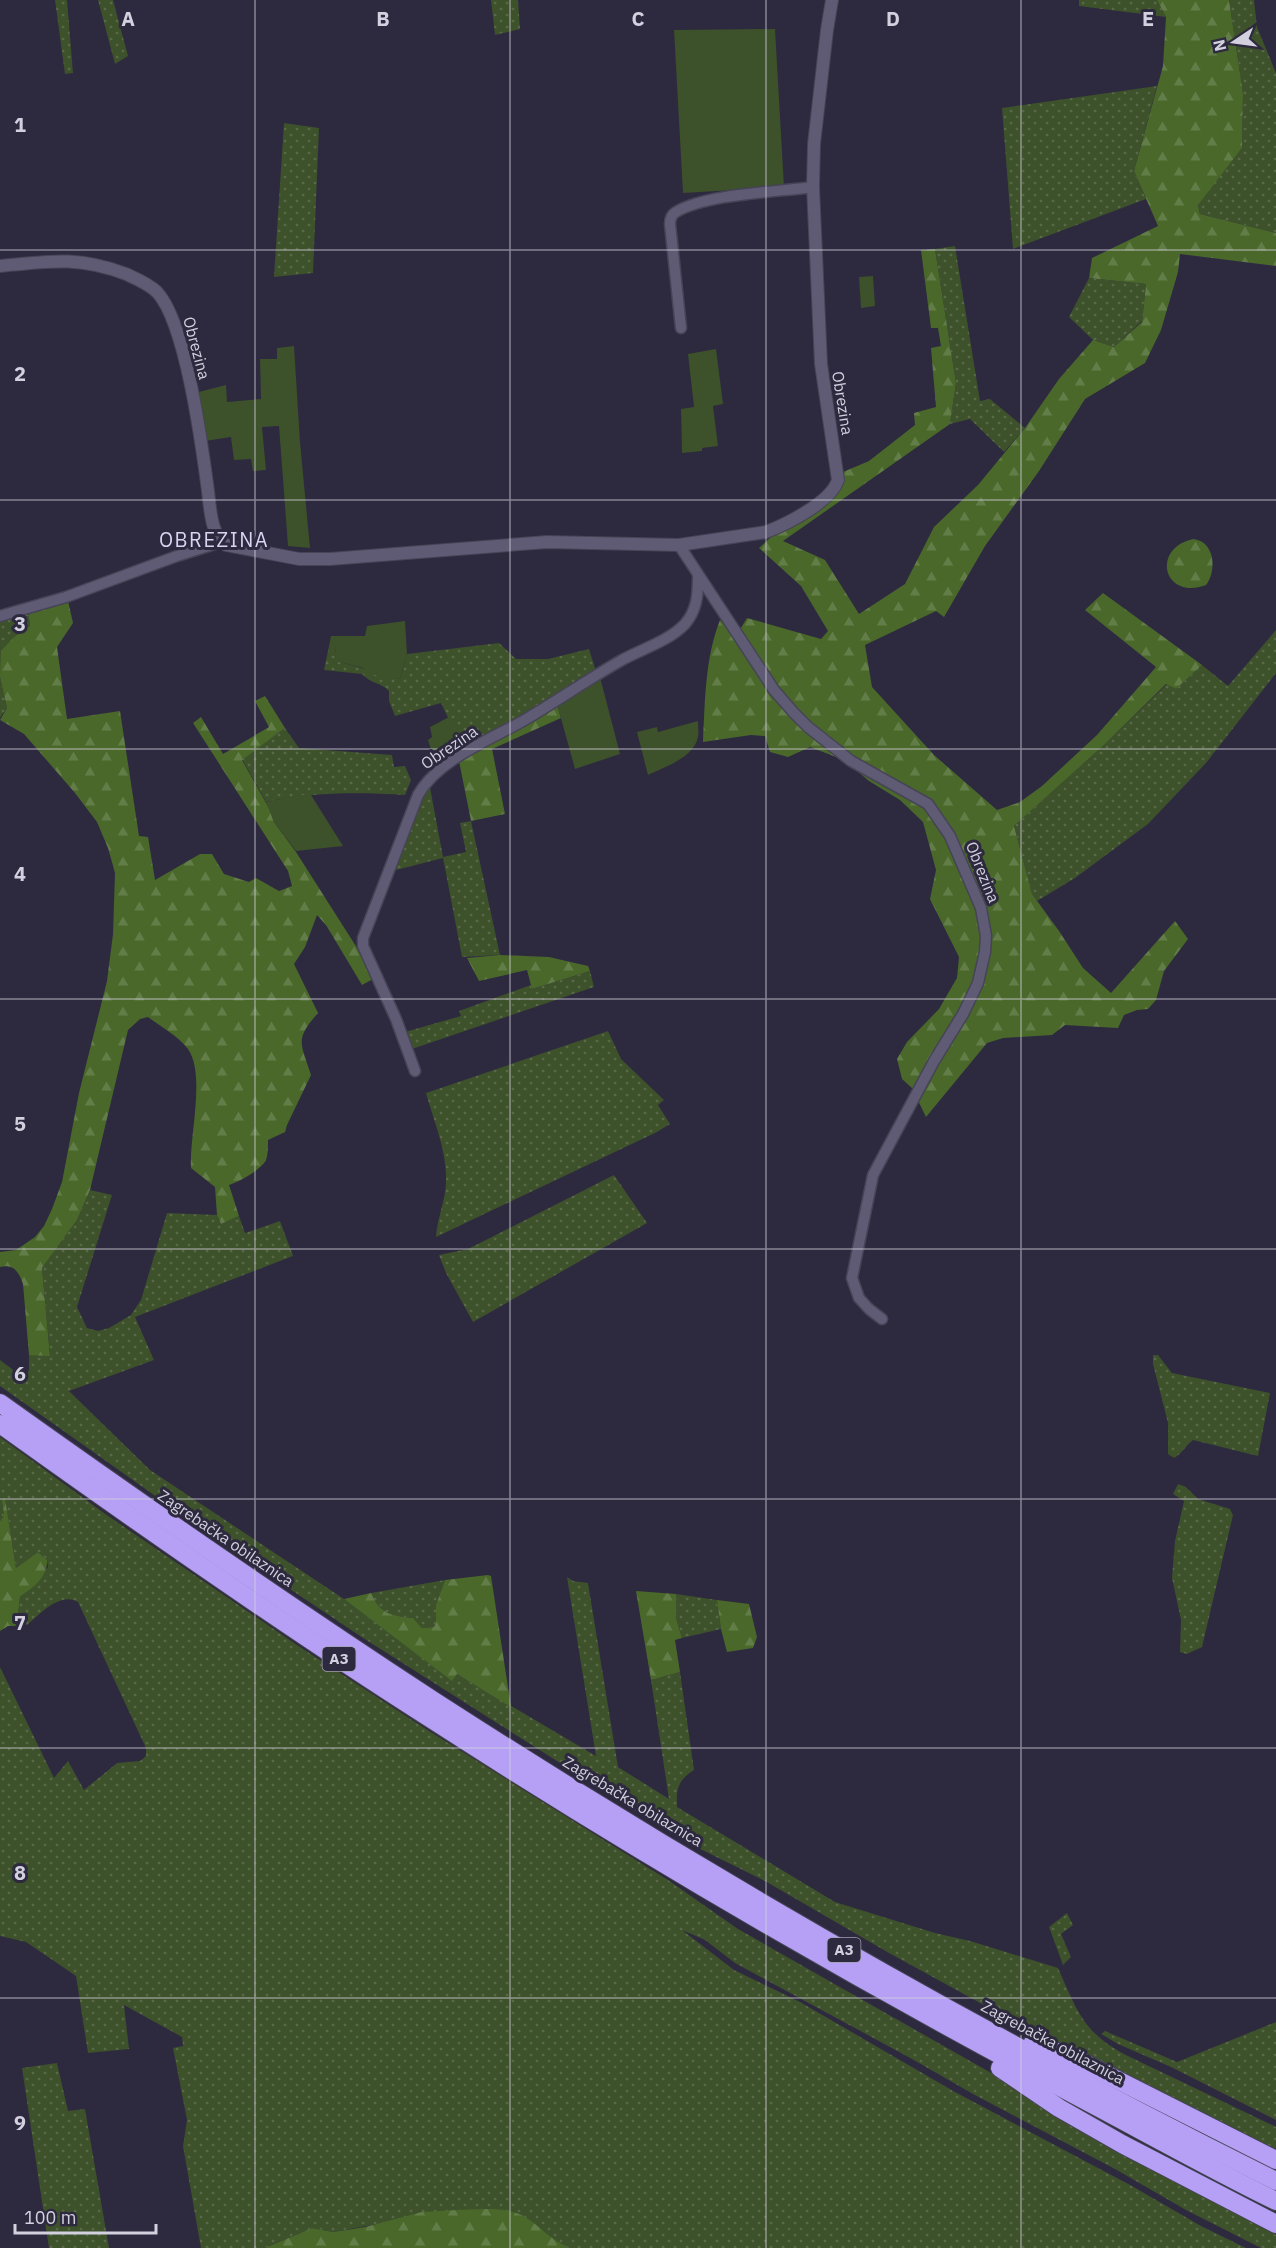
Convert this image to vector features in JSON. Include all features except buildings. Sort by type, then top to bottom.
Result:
[{"type":"highway","name":"Zagrebačka obilaznica","points":[[0,1403],[146,1507],[434,1701],[688,1858],[1002,2038],[1276,2181]]},
{"type":"highway","name":"A3","points":[[0,1424],[135,1521],[427,1717],[689,1879],[963,2036],[1276,2201]]},
{"type":"highway","points":[[963,2036],[971,2051],[1011,2074],[1059,2108],[1122,2144],[1276,2224]]},
{"type":"highway","points":[[1002,2038],[1016,2036],[1031,2044],[1070,2056],[1276,2160]]},
{"type":"street","name":"Obrezina","points":[[0,266],[61,260],[97,264],[138,279],[156,290],[174,322],[185,364],[201,438],[210,505],[221,542],[232,547],[299,558],[330,560],[547,542],[679,545],[766,532],[798,517],[827,496],[836,487],[838,472],[821,364],[813,187],[814,144],[832,0]]},
{"type":"street","points":[[681,328],[671,217],[704,202],[813,187]]},
{"type":"street","points":[[0,616],[66,597],[221,542]]},
{"type":"street","name":"Obrezina","points":[[679,545],[774,690],[808,727],[851,761],[928,804],[950,836],[981,908],[986,936],[978,983],[873,1175],[852,1278],[859,1298],[868,1309],[882,1319]]},
{"type":"street","name":"Obrezina","points":[[416,1071],[396,1019],[363,946],[363,938],[424,784],[463,754],[529,717],[611,666],[676,632],[686,623],[696,606],[698,577]]},
{"type":"green space","points":[[55,0],[67,0],[73,73],[65,74]]},
{"type":"green space","points":[[98,0],[113,0],[128,56],[115,64]]},
{"type":"green space","points":[[491,0],[518,0],[520,29],[495,35]]},
{"type":"green space","points":[[1079,0],[1157,0],[1166,17],[1079,6]]},
{"type":"green space","points":[[1157,0],[1229,0],[1243,93],[1242,148],[1198,205],[1200,214],[1276,233],[1276,266],[1180,254],[1178,272],[1161,330],[1145,363],[1085,399],[1039,471],[985,546],[944,617],[936,611],[865,645],[872,687],[934,755],[997,810],[1020,802],[1042,786],[1097,735],[1156,667],[1085,610],[1103,593],[1202,665],[1176,689],[1166,684],[1104,745],[1014,826],[1032,894],[1083,968],[1111,993],[1175,921],[1188,939],[1164,971],[1156,1000],[1148,1009],[1124,1015],[1118,1028],[1065,1025],[1052,1035],[1003,1038],[987,1043],[926,1117],[912,1088],[902,1079],[897,1059],[907,1042],[939,1009],[957,978],[959,957],[930,899],[936,870],[923,822],[900,800],[869,781],[844,760],[810,747],[788,757],[770,752],[765,736],[751,735],[703,742],[711,649],[720,620],[736,636],[747,618],[821,639],[828,631],[801,586],[759,548],[770,538],[836,495],[843,484],[843,472],[869,461],[915,425],[914,413],[936,407],[931,348],[941,346],[938,328],[931,328],[921,250],[935,249],[956,383],[950,424],[783,541],[825,560],[859,614],[905,584],[934,527],[978,485],[1025,428],[1059,379],[1093,340],[1114,347],[1142,322],[1146,284],[1089,278],[1092,258],[1158,226],[1134,171],[1163,66],[1166,17]]},
{"type":"green space","points":[[1229,0],[1254,0],[1257,27],[1276,73],[1276,233],[1200,214],[1198,204],[1242,148],[1243,93]]},
{"type":"green space","points":[[775,29],[784,187],[683,193],[674,30]]},
{"type":"green space","points":[[1157,86],[1134,171],[1146,199],[1013,249],[1002,108]]},
{"type":"green space","points":[[284,123],[319,128],[313,273],[274,277]]},
{"type":"green space","points":[[955,246],[980,401],[990,399],[1025,428],[1004,452],[970,419],[950,424],[956,383],[935,249]]},
{"type":"green space","points":[[873,276],[875,306],[861,308],[859,277]]},
{"type":"green space","points":[[1089,278],[1146,284],[1142,321],[1114,347],[1093,340],[1069,317]]},
{"type":"green space","points":[[294,346],[310,548],[288,546],[279,426],[262,427],[266,470],[253,471],[251,459],[234,460],[231,437],[205,441],[195,393],[226,385],[227,402],[261,399],[260,359],[277,359],[277,348]]},
{"type":"green space","points":[[716,349],[723,404],[713,406],[718,446],[702,448],[702,451],[682,453],[681,409],[694,407],[688,354]]},
{"type":"green space","points":[[1193,539],[1206,545],[1213,565],[1206,585],[1192,588],[1180,586],[1172,580],[1167,562],[1171,553],[1179,545]]},
{"type":"green space","points":[[68,601],[73,623],[57,647],[67,719],[120,711],[139,836],[148,837],[155,880],[200,854],[212,854],[224,874],[249,882],[256,878],[279,891],[292,886],[288,871],[193,723],[201,717],[223,754],[269,727],[255,701],[265,696],[285,728],[242,760],[270,810],[274,822],[296,852],[359,951],[373,979],[362,985],[326,925],[317,915],[305,947],[294,964],[318,1013],[305,1030],[302,1042],[311,1075],[285,1132],[268,1140],[264,1164],[250,1175],[229,1185],[239,1216],[221,1224],[217,1215],[215,1187],[191,1168],[196,1074],[188,1049],[148,1017],[140,1019],[128,1030],[90,1190],[77,1220],[42,1268],[50,1356],[29,1355],[23,1284],[15,1270],[5,1266],[0,1267],[0,1252],[16,1250],[35,1237],[44,1226],[62,1182],[79,1093],[107,981],[113,934],[115,873],[97,822],[24,734],[0,720],[7,708],[0,677],[1,651],[14,637],[30,626],[28,611]]},
{"type":"green space","points":[[28,611],[30,626],[14,637],[0,677],[0,620]]},
{"type":"green space","points":[[405,621],[407,654],[400,679],[369,674],[363,668],[336,661],[335,646],[329,646],[331,636],[365,636],[367,626]]},
{"type":"green space","points":[[1276,630],[1276,673],[1206,763],[1148,824],[1075,878],[1037,901],[1032,894],[1014,826],[1104,745],[1167,684],[1176,689],[1202,665],[1228,686]]},
{"type":"green space","points":[[499,643],[516,659],[548,659],[589,649],[596,671],[463,749],[441,703],[395,716],[389,701],[389,691],[386,688],[362,674],[324,670],[329,646],[335,645],[337,661],[400,679],[407,654]]},
{"type":"green space","points":[[0,677],[7,708],[0,718]]},
{"type":"green space","points":[[600,677],[620,754],[575,769],[557,704]]},
{"type":"green space","points":[[557,704],[561,718],[492,749],[505,814],[471,821],[459,761]]},
{"type":"green space","points":[[449,717],[463,749],[436,766],[428,740],[432,737],[430,727]]},
{"type":"green space","points":[[698,721],[698,737],[691,751],[678,761],[648,775],[637,732],[657,727],[658,732]]},
{"type":"green space","points":[[285,728],[299,748],[392,755],[394,767],[405,766],[411,780],[405,795],[335,794],[301,796],[266,802],[242,759]]},
{"type":"green space","points":[[429,782],[443,857],[466,852],[460,823],[471,821],[500,955],[462,957],[443,858],[396,870],[395,863],[420,797]]},
{"type":"green space","points":[[311,795],[343,846],[296,851],[274,822],[266,802]]},
{"type":"green space","points":[[500,955],[549,957],[588,966],[590,971],[532,989],[527,970],[479,981],[467,958]]},
{"type":"green space","points":[[590,971],[594,987],[412,1049],[405,1032],[461,1016],[459,1011],[531,985],[532,989]]},
{"type":"green space","points":[[608,1031],[621,1059],[664,1100],[658,1105],[670,1124],[436,1237],[446,1188],[446,1170],[426,1093]]},
{"type":"green space","points":[[614,1175],[647,1223],[473,1322],[446,1273],[439,1255],[468,1249]]},
{"type":"green space","points":[[90,1190],[112,1195],[77,1307],[87,1328],[98,1331],[109,1328],[131,1315],[141,1300],[167,1213],[217,1215],[221,1224],[239,1216],[245,1233],[280,1221],[293,1256],[135,1317],[154,1360],[69,1391],[150,1470],[344,1599],[452,1680],[457,1674],[596,1756],[567,1577],[573,1581],[588,1583],[618,1767],[669,1799],[651,1680],[680,1672],[694,1770],[681,1781],[677,1795],[677,1807],[835,1902],[1058,1968],[1077,2010],[1092,2031],[1102,2040],[1130,2057],[1276,2127],[1276,2149],[1229,2129],[1022,2026],[765,1881],[680,1839],[360,1636],[233,1551],[0,1386],[0,1360],[25,1379],[29,1370],[29,1355],[50,1355],[42,1268],[77,1220]]},
{"type":"green space","points":[[1153,1355],[1158,1355],[1172,1373],[1270,1393],[1258,1456],[1193,1440],[1174,1458],[1168,1454],[1168,1423],[1153,1364]]},
{"type":"green space","points":[[0,1437],[104,1513],[297,1645],[429,1731],[668,1880],[738,1929],[1276,2235],[1276,2248],[1261,2248],[1186,2210],[1115,2169],[735,1963],[705,1940],[682,1930],[734,1970],[800,2002],[955,2092],[1132,2186],[1201,2226],[1246,2248],[571,2248],[558,2244],[519,2214],[497,2210],[456,2210],[333,2232],[312,2228],[265,2248],[201,2248],[183,2146],[187,2120],[173,2048],[183,2046],[182,2037],[124,2005],[129,2049],[88,2053],[76,1976],[26,1942],[0,1936],[0,1667],[54,1778],[68,1761],[84,1790],[117,1763],[140,1761],[146,1756],[146,1748],[78,1602],[71,1599],[57,1602],[27,1625],[15,1626],[20,1597],[48,1567],[47,1560],[38,1552],[16,1568],[5,1499],[2,1500],[4,1516],[0,1521]]},
{"type":"green space","points":[[1178,1484],[1186,1487],[1198,1499],[1230,1509],[1233,1515],[1202,1647],[1187,1654],[1180,1652],[1181,1620],[1172,1578],[1175,1541],[1184,1501],[1173,1494]]},
{"type":"green space","points":[[5,1498],[16,1568],[38,1552],[47,1560],[47,1566],[35,1586],[20,1597],[15,1626],[8,1626],[0,1631],[0,1521],[4,1516],[2,1500]]},
{"type":"green space","points":[[491,1576],[511,1707],[457,1674],[452,1681],[344,1599],[371,1593],[379,1606],[387,1613],[413,1618],[422,1628],[434,1627],[436,1605],[445,1580]]},
{"type":"green space","points":[[445,1580],[436,1605],[434,1627],[422,1628],[413,1618],[387,1613],[375,1601],[371,1593]]},
{"type":"green space","points":[[636,1591],[676,1594],[676,1618],[682,1638],[675,1640],[680,1672],[651,1680]]},
{"type":"green space","points":[[676,1594],[717,1600],[721,1629],[682,1638],[676,1618]]},
{"type":"green space","points":[[717,1600],[749,1604],[757,1637],[753,1648],[727,1652]]},
{"type":"green space","points":[[1067,1913],[1073,1925],[1061,1934],[1071,1957],[1063,1965],[1049,1927]]},
{"type":"green space","points":[[1276,2022],[1276,2120],[1101,2034],[1105,2031],[1177,2062]]},
{"type":"green space","points":[[57,2063],[68,2111],[85,2109],[109,2248],[49,2248],[22,2068]]},
{"type":"green space","points":[[496,2209],[519,2214],[563,2245],[571,2248],[265,2248],[312,2228],[333,2232],[365,2227],[422,2212]]},
{"type":"district","name":"OBREZINA","points":[[214,540]]}]
